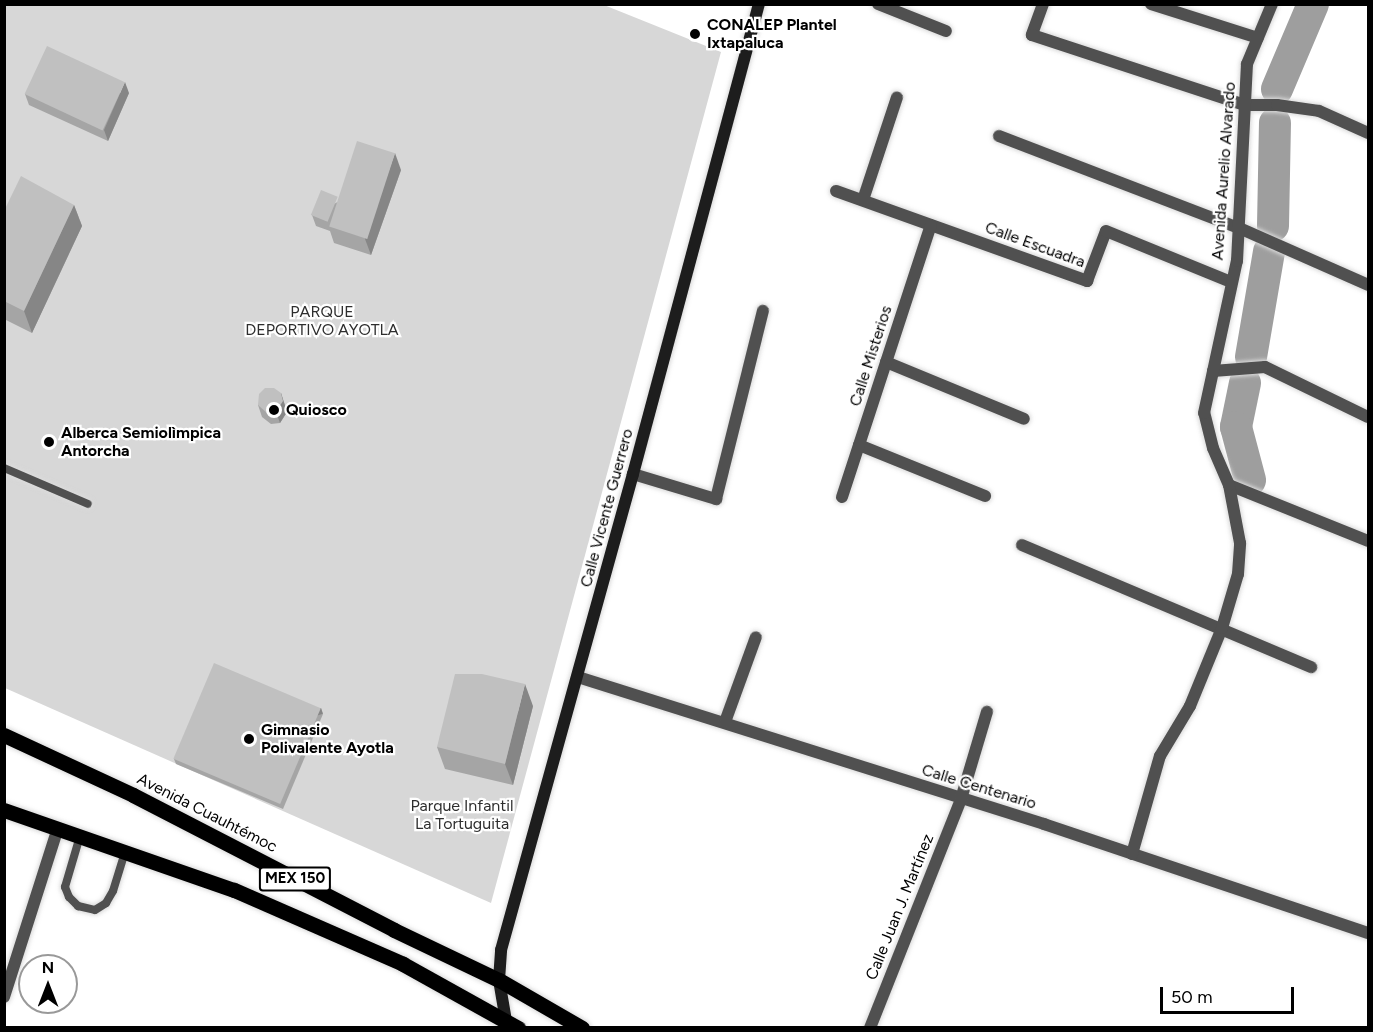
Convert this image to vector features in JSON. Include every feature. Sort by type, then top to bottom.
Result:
[{"type":"main road","name":"Avenida Cuauhtémoc","points":[[4,735],[133,795],[394,930],[499,980],[582,1028]]},
{"type":"main road","name":"MEX 150","points":[[4,810],[234,890],[403,964],[509,1025]]},
{"type":"street","name":"Calle Vicente Guerrero","points":[[509,1025],[499,980],[501,950],[578,677],[759,4]]},
{"type":"street","points":[[878,4],[946,31]]},
{"type":"street","points":[[1043,4],[1032,35],[1245,105],[1277,105],[1319,111],[1368,133]]},
{"type":"street","points":[[1151,4],[1258,38]]},
{"type":"street","name":"Avenida Aurelio Alvarado","points":[[1132,854],[1160,756],[1190,706],[1222,628],[1238,574],[1240,543],[1229,484],[1213,448],[1204,413],[1237,261],[1247,64],[1272,4]]},
{"type":"street","points":[[863,200],[897,97]]},
{"type":"street","points":[[999,136],[1239,228],[1368,285]]},
{"type":"street","points":[[836,191],[931,225]]},
{"type":"street","name":"Calle Escuadra","points":[[931,225],[1087,281],[1106,231],[1231,282]]},
{"type":"street","name":"Calle Misterios","points":[[842,497],[931,225]]},
{"type":"street","points":[[633,474],[716,498],[763,311]]},
{"type":"street","points":[[886,362],[1024,419]]},
{"type":"street","points":[[1213,371],[1265,367],[1368,417]]},
{"type":"street","points":[[859,445],[984,496]]},
{"type":"street","points":[[1229,484],[1368,542]]},
{"type":"street","points":[[1022,545],[1311,667]]},
{"type":"street","points":[[725,722],[756,637]]},
{"type":"street","name":"Calle Centenario","points":[[578,677],[725,722],[1368,933]]},
{"type":"street","name":"Calle Juan J. Martínez","points":[[870,1028],[961,799],[987,712]]},
{"type":"street","points":[[4,997],[58,828]]},
{"type":"lane","points":[[4,468],[88,504]]},
{"type":"lane","points":[[80,836],[65,886],[69,897],[78,906],[95,910],[106,903],[113,891],[125,852]]},
{"type":"green space","name":"PARQUE DEPORTIVO AYOTLA","points":[[5,5],[604,5],[721,52],[491,903],[5,688]]},
{"type":"building","points":[[47,46],[125,82],[103,130],[25,94]]},
{"type":"building","points":[[357,141],[395,153],[367,239],[329,227]]},
{"type":"building","points":[[21,176],[74,205],[24,311],[4,301],[4,211]]},
{"type":"building","points":[[321,190],[338,197],[328,222],[311,215]]},
{"type":"building","points":[[265,388],[274,388],[281,393],[283,401],[276,412],[267,413],[258,405],[259,394]]},
{"type":"building","name":"Gimnasio Polivalente Ayotla","points":[[214,663],[321,708],[280,804],[173,759]]},
{"type":"building","points":[[455,674],[482,674],[525,684],[505,764],[437,747]]},
{"type":"waterway","points":[[1277,89],[1313,4]]},
{"type":"waterway","points":[[1273,226],[1275,123]]},
{"type":"waterway","points":[[1251,357],[1269,252]]},
{"type":"waterway","points":[[1245,383],[1236,427],[1250,480]]},
{"type":"place","name":"CONALEP Plantel Ixtapaluca","points":[[695,34]]},
{"type":"place","name":"Quiosco","points":[[274,410]]},
{"type":"place","name":"Alberca Semiolìmpica Antorcha","points":[[49,442]]},
{"type":"place","name":"Gimnasio Polivalente Ayotla","points":[[249,739]]},
{"type":"park label","name":"Parque Infantil La Tortuguita","points":[[462,815]]}]
